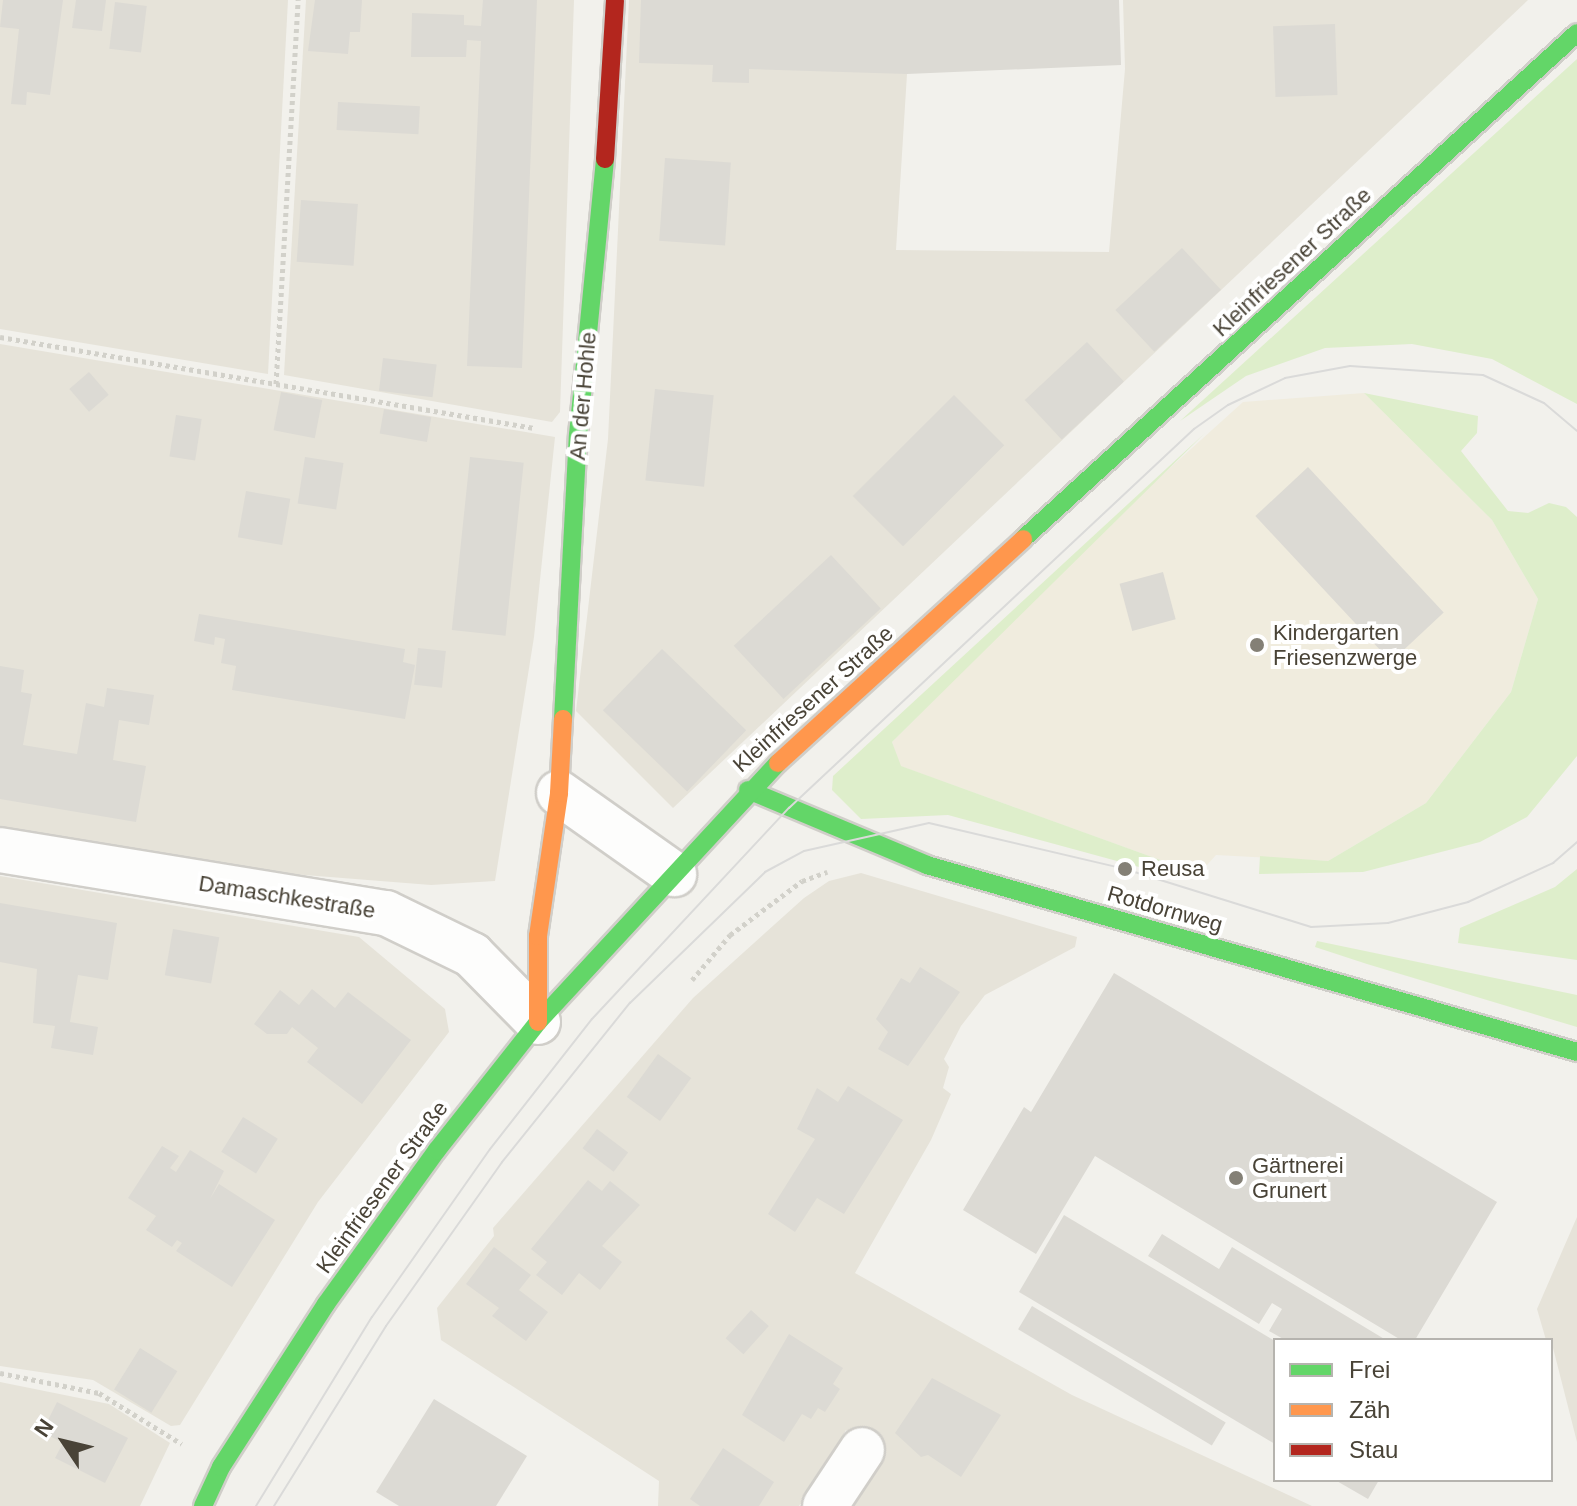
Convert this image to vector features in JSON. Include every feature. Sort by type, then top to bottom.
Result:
[{"type":"street","name":"An der Hohle","points":[[538,1022],[538,936],[559,793],[578,435],[614,73],[615,0]]},
{"type":"street","name":"Kleinfriesener Straße","points":[[203,1506],[221,1467],[326,1304],[538,1022],[748,790],[1577,33]]},
{"type":"street","name":"Rotdornweg","points":[[748,790],[927,865],[1577,1052]]},
{"type":"street","points":[[559,793],[674,874]]},
{"type":"street","name":"Damaschkestraße","points":[[0,850],[386,913],[472,955],[538,1022]]},
{"type":"street","points":[[825,1506],[862,1450]]},
{"type":"path","points":[[276,384],[298,0]]},
{"type":"path","points":[[0,337],[578,435]]},
{"type":"path","points":[[692,980],[730,935],[802,881],[884,849]]},
{"type":"path","points":[[0,1373],[99,1393],[221,1467]]},
{"type":"shaded area","points":[[0,0],[288,0],[268,374],[0,329]]},
{"type":"shaded area","points":[[306,0],[574,0],[560,412],[552,422],[284,375]]},
{"type":"shaded area","points":[[629,0],[905,0],[907,74],[896,250],[1109,252],[1125,69],[1123,0],[1528,0],[673,808],[576,711],[608,439]]},
{"type":"shaded area","points":[[0,344],[555,437],[534,637],[495,881],[431,885],[180,865],[0,835]]},
{"type":"shaded area","name":"Kindergarten Friesenzwerge","points":[[1364,393],[1492,520],[1538,599],[1511,692],[1426,803],[1328,861],[1216,855],[1199,874],[900,766],[892,742],[1130,504],[1243,402]]},
{"type":"shaded area","points":[[861,873],[1077,937],[1075,947],[985,995],[961,1026],[944,1059],[949,1067],[943,1088],[951,1094],[931,1140],[855,1273],[1072,1395],[1312,1506],[847,1506],[882,1451],[846,1430],[799,1506],[658,1506],[659,1481],[441,1340],[437,1308],[494,1236],[493,1228],[693,998],[804,898],[829,881]]},
{"type":"shaded area","points":[[0,876],[359,937],[445,1009],[449,1032],[318,1202],[180,1425],[171,1426],[93,1380],[0,1366]]},
{"type":"shaded area","points":[[1577,1217],[1577,1442],[1553,1338],[1545,1338],[1537,1309]]},
{"type":"shaded area","points":[[0,1382],[109,1404],[170,1443],[140,1506],[0,1506]]},
{"type":"green space","points":[[1577,59],[1577,404],[1492,359],[1412,344],[1325,348],[1246,376],[1180,421]]},
{"type":"green space","points":[[1364,393],[1478,416],[1477,433],[1461,451],[1508,511],[1528,513],[1549,503],[1566,507],[1577,517],[1577,756],[1527,817],[1480,842],[1363,872],[1259,874],[1260,856],[1328,861],[1426,803],[1511,692],[1538,599],[1492,520]]},
{"type":"green space","points":[[1205,433],[892,742],[901,766],[1199,874],[1161,873],[948,815],[861,819],[832,790],[833,776]]},
{"type":"green space","points":[[1577,869],[1577,960],[1458,943],[1460,928],[1555,887]]},
{"type":"green space","points":[[1317,941],[1577,995],[1577,1027],[1315,947]]},
{"type":"building","points":[[3,0],[63,0],[50,95],[27,92],[26,105],[11,104],[19,29],[0,27]]},
{"type":"building","points":[[76,0],[106,0],[102,31],[72,28]]},
{"type":"building","points":[[315,0],[362,0],[360,32],[350,32],[348,54],[308,51]]},
{"type":"building","points":[[483,0],[537,0],[522,368],[467,366],[481,41],[467,40],[466,57],[411,57],[412,13],[464,15],[464,25],[481,26]]},
{"type":"building","points":[[641,0],[1119,0],[1121,65],[907,74],[749,69],[749,83],[712,82],[713,65],[639,63]]},
{"type":"building","points":[[115,2],[147,6],[141,53],[109,49]]},
{"type":"building","points":[[1335,24],[1337,95],[1276,97],[1273,26]]},
{"type":"building","points":[[338,102],[420,106],[418,134],[337,130]]},
{"type":"building","points":[[665,158],[731,163],[725,245],[659,241]]},
{"type":"building","points":[[301,200],[358,204],[354,266],[297,262]]},
{"type":"building","points":[[1182,248],[1221,290],[1154,352],[1115,310]]},
{"type":"building","points":[[1087,342],[1124,381],[1062,439],[1025,400]]},
{"type":"building","points":[[383,358],[437,365],[433,397],[379,391]]},
{"type":"building","points":[[89,372],[109,395],[89,412],[69,389]]},
{"type":"building","points":[[655,389],[714,395],[704,487],[645,480]]},
{"type":"building","points":[[281,392],[322,400],[315,438],[274,430]]},
{"type":"building","points":[[954,395],[1004,445],[903,546],[853,496]]},
{"type":"building","points":[[384,409],[431,417],[427,442],[380,434]]},
{"type":"building","points":[[176,415],[202,419],[195,461],[169,456]]},
{"type":"building","points":[[305,457],[344,463],[336,510],[298,503]]},
{"type":"building","points":[[470,457],[524,463],[506,636],[452,630]]},
{"type":"building","points":[[1308,467],[1444,613],[1391,662],[1255,516]]},
{"type":"building","points":[[246,491],[290,499],[282,545],[238,537]]},
{"type":"building","points":[[831,555],[881,608],[784,699],[734,646]]},
{"type":"building","points":[[1163,572],[1176,619],[1132,631],[1120,584]]},
{"type":"building","points":[[199,614],[405,649],[403,662],[415,665],[405,719],[232,690],[236,666],[221,663],[225,639],[215,637],[214,645],[194,641]]},
{"type":"building","points":[[418,648],[446,651],[442,688],[414,685]]},
{"type":"building","points":[[662,649],[746,730],[687,791],[603,710]]},
{"type":"building","points":[[0,666],[24,670],[21,692],[32,694],[23,745],[77,754],[86,703],[104,707],[107,688],[154,695],[149,725],[119,720],[113,760],[146,766],[136,822],[0,799]]},
{"type":"building","points":[[0,903],[117,923],[108,980],[78,975],[70,1022],[98,1027],[93,1055],[51,1048],[55,1026],[33,1023],[37,969],[0,962]]},
{"type":"building","points":[[173,929],[219,937],[211,983],[165,975]]},
{"type":"building","points":[[920,967],[960,992],[908,1066],[878,1049],[888,1032],[876,1019],[901,978],[910,983]]},
{"type":"building","points":[[1114,973],[1497,1202],[1416,1338],[1398,1338],[1095,1156],[1036,1254],[963,1210],[1024,1107],[1031,1112]]},
{"type":"building","points":[[312,989],[335,1008],[348,992],[411,1040],[362,1104],[307,1062],[318,1048],[292,1027],[287,1034],[267,1034],[254,1024],[280,990],[299,1005]]},
{"type":"building","points":[[658,1054],[691,1078],[660,1121],[627,1097]]},
{"type":"building","points":[[848,1086],[903,1120],[844,1214],[817,1198],[795,1232],[768,1214],[815,1139],[797,1129],[817,1088],[838,1102]]},
{"type":"building","points":[[243,1117],[278,1139],[256,1173],[221,1152]]},
{"type":"building","points":[[597,1129],[628,1152],[614,1172],[583,1148]]},
{"type":"building","points":[[162,1146],[179,1156],[170,1168],[176,1172],[190,1150],[224,1171],[210,1199],[219,1184],[275,1220],[232,1287],[176,1251],[182,1243],[177,1240],[172,1247],[146,1230],[156,1216],[128,1198]]},
{"type":"building","points":[[588,1180],[602,1191],[610,1181],[640,1205],[602,1246],[622,1262],[600,1290],[579,1273],[562,1295],[536,1275],[547,1262],[531,1249]]},
{"type":"building","points":[[1064,1215],[1273,1340],[1273,1443],[1019,1292]]},
{"type":"building","points":[[1162,1234],[1219,1269],[1232,1247],[1383,1338],[1281,1338],[1269,1331],[1282,1309],[1272,1303],[1259,1324],[1148,1256]]},
{"type":"building","points":[[494,1247],[531,1275],[519,1290],[548,1312],[526,1341],[492,1316],[499,1308],[466,1284]]},
{"type":"building","points":[[1032,1306],[1226,1422],[1212,1446],[1018,1329]]},
{"type":"building","points":[[751,1310],[769,1326],[743,1354],[726,1338]]},
{"type":"building","points":[[789,1334],[843,1368],[833,1384],[840,1389],[825,1412],[818,1408],[811,1419],[802,1414],[784,1442],[742,1415]]},
{"type":"building","points":[[140,1348],[177,1371],[151,1413],[114,1390]]},
{"type":"building","points":[[932,1378],[1001,1415],[961,1477],[928,1455],[921,1457],[895,1433]]},
{"type":"building","points":[[434,1399],[527,1456],[496,1506],[399,1506],[376,1492]]},
{"type":"building","points":[[57,1402],[128,1438],[105,1483],[55,1458],[63,1443],[42,1432]]},
{"type":"building","points":[[723,1448],[774,1482],[759,1506],[700,1506],[690,1499]]},
{"type":"building","points":[[1338,1482],[1378,1482],[1368,1499]]},
{"type":"tram line","points":[[256,1506],[372,1317],[490,1149],[592,1019],[789,808],[1194,429],[1228,405],[1285,378],[1350,366],[1483,375],[1544,403],[1577,431]]},
{"type":"tram line","points":[[274,1506],[386,1326],[502,1162],[630,1003],[765,872],[804,851],[929,823],[1125,869],[1311,927],[1388,923],[1468,902],[1553,863],[1577,842]]},
{"type":"traffic: fast","points":[[1023,539],[1577,33]]},
{"type":"traffic: fast","points":[[563,719],[578,435],[605,159]]},
{"type":"traffic: fast","points":[[203,1506],[221,1467],[326,1304],[437,1150],[538,1022],[778,763]]},
{"type":"traffic: fast","points":[[748,790],[927,865],[1577,1052]]},
{"type":"traffic: slow","points":[[778,763],[1023,539]]},
{"type":"traffic: slow","points":[[538,1022],[538,936],[559,793],[563,719]]},
{"type":"traffic: jam","points":[[605,159],[615,0]]},
{"type":"place","name":"Kindergarten Friesenzwerge","points":[[1257,645]]},
{"type":"place","name":"Reusa","points":[[1125,869]]},
{"type":"place","name":"Gärtnerei Grunert","points":[[1236,1178]]}]
